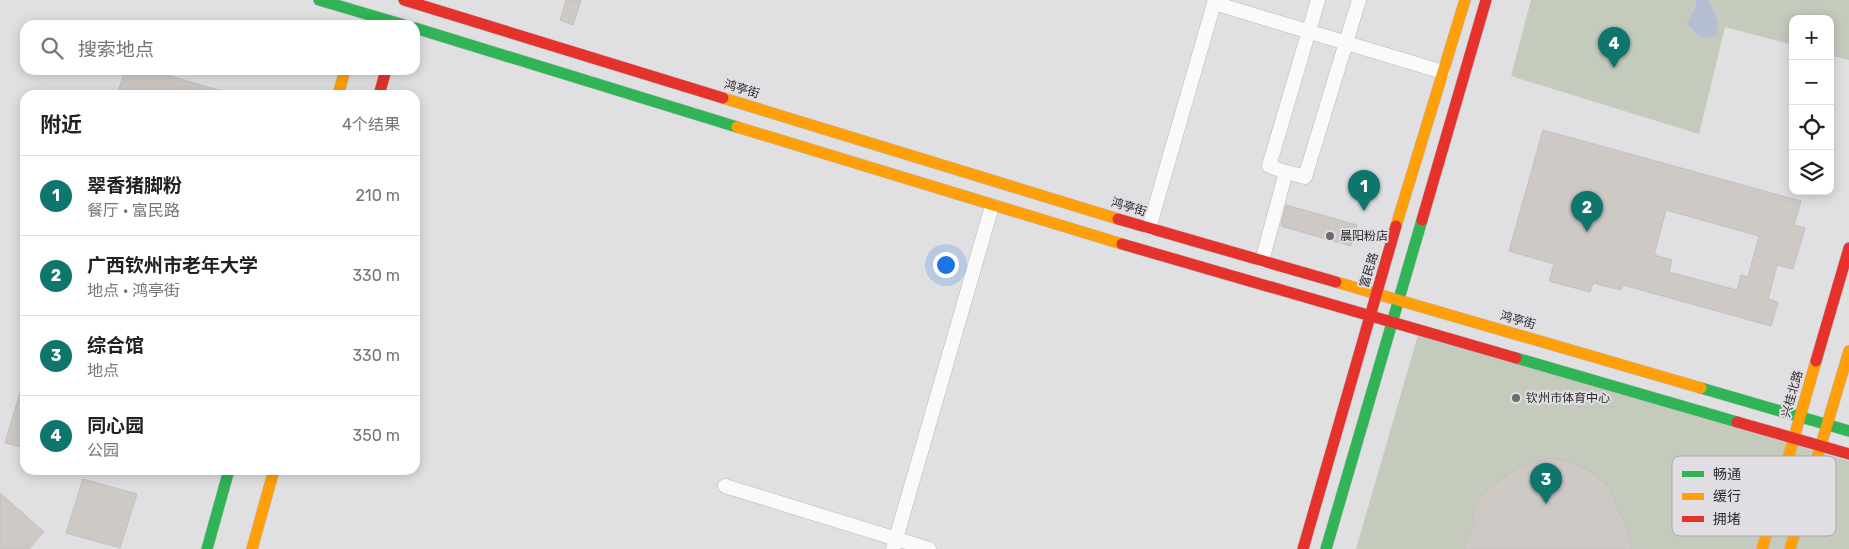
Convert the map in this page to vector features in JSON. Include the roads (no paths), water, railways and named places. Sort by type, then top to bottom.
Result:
[{"type":"street","points":[[319,0],[385,20]]},
{"type":"street","points":[[360,20],[365,0]]},
{"type":"street","points":[[402,20],[405,0]]},
{"type":"street","name":"鸿亭街","points":[[405,0],[1149,228],[1849,431]]},
{"type":"street","points":[[1318,0],[1269,166],[1305,178],[1359,0]]},
{"type":"street","name":"富民路","points":[[1303,549],[1370,314],[1464,0]]},
{"type":"street","points":[[1326,549],[1394,322],[1486,0]]},
{"type":"street","points":[[1149,228],[1215,1],[1443,72]]},
{"type":"street","points":[[420,30],[992,206],[1849,454]]},
{"type":"street","points":[[339,90],[344,75]]},
{"type":"street","points":[[381,90],[385,75]]},
{"type":"street","points":[[1262,261],[1286,172]]},
{"type":"street","points":[[895,544],[992,206]]},
{"type":"street","name":"兴桂北路","points":[[1789,456],[1849,248]]},
{"type":"street","points":[[1817,456],[1849,351]]},
{"type":"street","points":[[207,549],[229,475]]},
{"type":"street","points":[[252,549],[273,475]]},
{"type":"street","points":[[725,486],[895,544],[929,549]]},
{"type":"street","name":"兴桂北路","points":[[1762,549],[1766,536]]},
{"type":"street","points":[[1790,549],[1794,536]]},
{"type":"water","points":[[1696,0],[1708,0],[1718,21],[1717,34],[1707,37],[1700,36],[1687,23],[1696,7]]},
{"type":"place","name":"同心园","points":[[1614,68]]},
{"type":"place","name":"翠香猪脚粉","points":[[1364,211]]},
{"type":"place","name":"广西钦州市老年大学","points":[[1587,232]]},
{"type":"place","name":"晨阳粉店","points":[[1330,236]]},
{"type":"place","name":"钦州市体育中心","points":[[1516,398]]},
{"type":"place","name":"综合馆","points":[[1546,504]]}]
